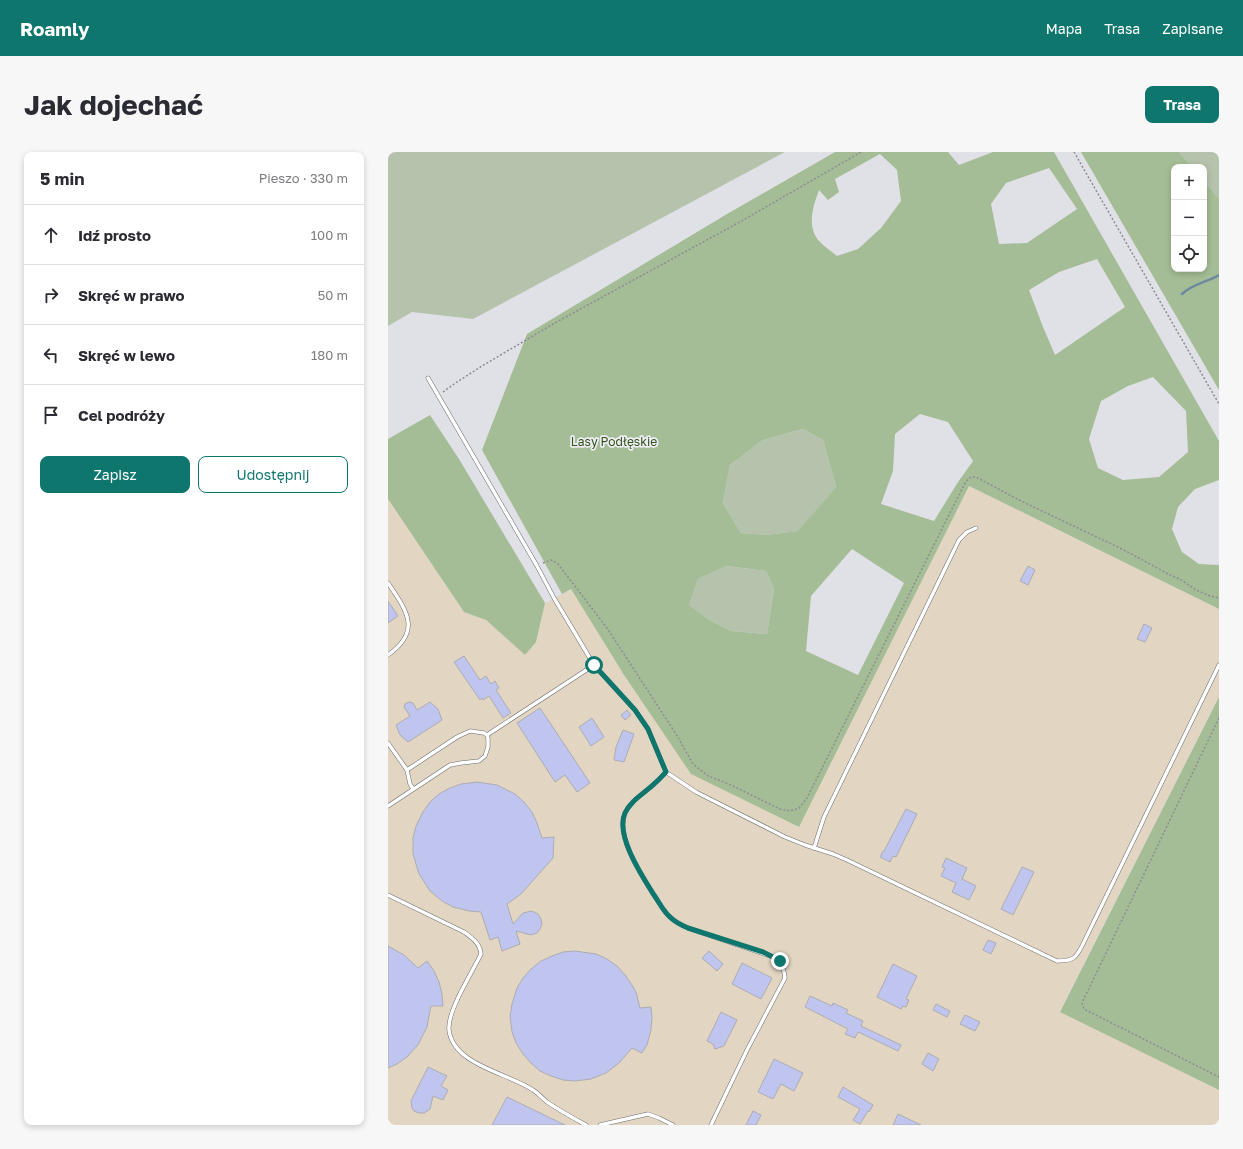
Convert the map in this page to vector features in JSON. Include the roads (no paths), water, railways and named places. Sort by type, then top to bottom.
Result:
[{"type":"lane","points":[[428,378],[594,665],[635,710],[648,729],[666,772],[696,792],[785,837],[847,860],[1057,961],[1069,961],[1078,955],[1219,665]]},
{"type":"lane","points":[[814,848],[824,817],[959,540],[967,532],[976,528]]},
{"type":"lane","points":[[388,583],[404,607],[408,622],[407,633],[404,641],[388,655]]},
{"type":"lane","points":[[487,735],[594,665]]},
{"type":"lane","points":[[407,770],[464,733],[478,731],[487,735]]},
{"type":"lane","points":[[388,806],[450,765],[461,762],[479,761],[485,756],[488,747],[487,735]]},
{"type":"lane","points":[[388,743],[407,770],[408,778],[413,789]]},
{"type":"lane","points":[[666,772],[656,783],[631,803],[624,815],[623,830],[627,846],[634,863],[664,910],[670,918],[678,924],[773,957],[780,961],[784,969],[785,978],[767,1011],[711,1125]]},
{"type":"lane","points":[[388,895],[464,932],[474,940],[480,949],[481,954],[453,1009],[450,1020],[449,1030],[454,1046],[462,1054],[473,1061],[532,1089],[546,1101],[586,1125]]},
{"type":"lane","points":[[600,1125],[648,1114],[672,1125]]},
{"type":"waterway","points":[[1182,294],[1195,285],[1219,275]]},
{"type":"park label","name":"Lasy Podłęskie","points":[[614,441]]}]
